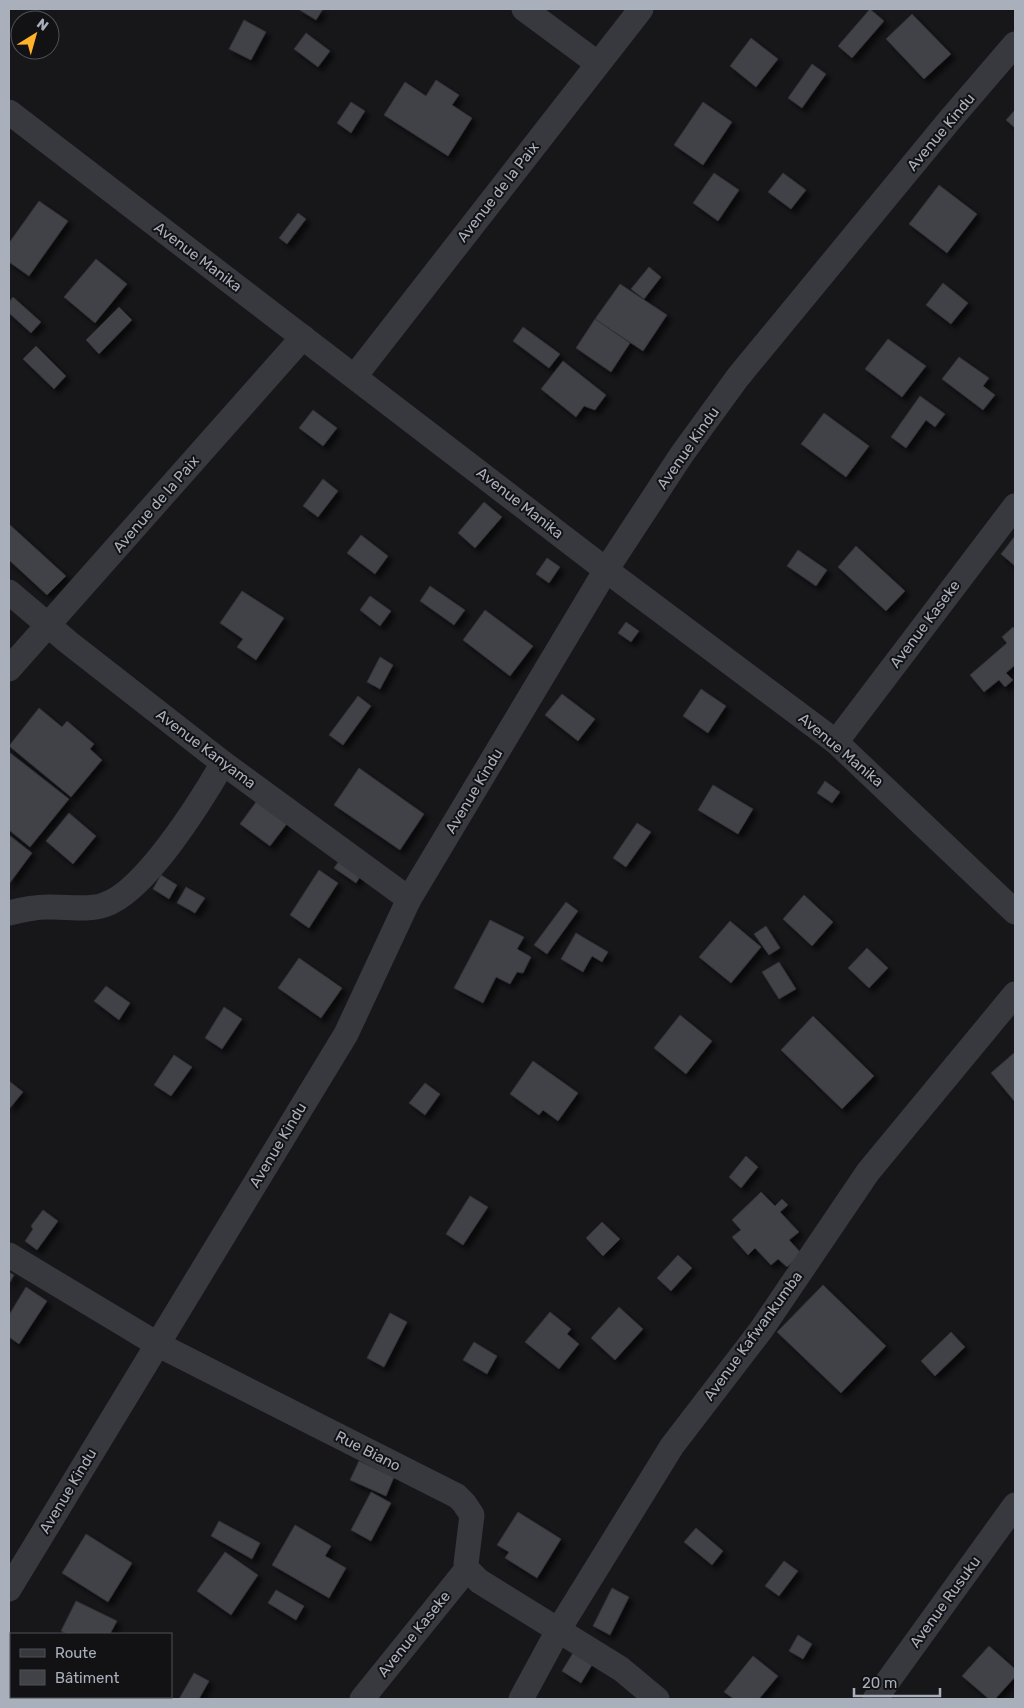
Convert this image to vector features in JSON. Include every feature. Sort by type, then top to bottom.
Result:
[{"type":"street","points":[[524,9],[598,63]]},
{"type":"street","name":"Avenue de la Paix","points":[[355,376],[641,9]]},
{"type":"street","name":"Avenue Kindu","points":[[9,1589],[346,1034],[409,899],[606,570],[682,454],[738,377],[948,122],[1015,44]]},
{"type":"street","name":"Avenue Manika","points":[[9,112],[606,570],[836,742],[1015,912]]},
{"type":"street","name":"Avenue de la Paix","points":[[9,669],[303,337]]},
{"type":"street","name":"Avenue Kaseke","points":[[836,742],[1015,506]]},
{"type":"street","name":"Avenue Kanyama","points":[[9,592],[222,763],[409,899]]},
{"type":"street","points":[[9,913],[45,906],[103,906],[126,894],[146,874],[202,798],[222,763]]},
{"type":"street","name":"Avenue Kafwankumba","points":[[521,1699],[559,1629],[672,1446],[761,1330],[868,1172],[1015,994]]},
{"type":"street","name":"Rue Biano","points":[[9,1255],[157,1344],[456,1496],[464,1503],[472,1515],[467,1569]]},
{"type":"street","name":"Avenue Rusuku","points":[[875,1699],[1015,1505]]},
{"type":"street","points":[[467,1569],[479,1581],[621,1669],[657,1699]]},
{"type":"street","name":"Avenue Kaseke","points":[[362,1699],[467,1569]]},
{"type":"building","points":[[298,9],[323,9],[316,20]]},
{"type":"building","points":[[870,9],[884,21],[852,58],[838,46]]},
{"type":"building","points":[[912,14],[951,54],[924,79],[886,39]]},
{"type":"building","points":[[244,20],[266,32],[251,60],[229,49]]},
{"type":"building","points":[[306,33],[330,51],[318,67],[294,49]]},
{"type":"building","points":[[751,38],[778,59],[756,87],[730,66]]},
{"type":"building","points":[[812,64],[826,74],[802,108],[788,98]]},
{"type":"building","points":[[436,80],[459,95],[452,105],[472,118],[448,156],[384,115],[405,82],[426,96]]},
{"type":"building","points":[[351,102],[365,111],[351,133],[337,123]]},
{"type":"building","points":[[703,102],[732,122],[703,165],[674,145]]},
{"type":"building","points":[[1015,110],[1015,128],[1006,120]]},
{"type":"building","points":[[714,173],[739,190],[718,221],[693,203]]},
{"type":"building","points":[[783,173],[806,190],[791,209],[768,192]]},
{"type":"building","points":[[939,185],[977,214],[947,253],[909,224]]},
{"type":"building","points":[[39,201],[68,221],[29,276],[9,262],[9,243]]},
{"type":"building","points":[[298,213],[306,219],[287,244],[279,238]]},
{"type":"building","points":[[96,259],[127,284],[95,323],[64,297]]},
{"type":"building","points":[[649,267],[661,277],[644,299],[631,289]]},
{"type":"building","points":[[943,283],[968,303],[951,324],[926,305]]},
{"type":"building","points":[[620,284],[667,315],[643,351],[595,319]]},
{"type":"building","points":[[13,297],[41,322],[31,333],[9,313],[9,302]]},
{"type":"building","points":[[119,307],[132,320],[99,354],[86,340]]},
{"type":"building","points":[[595,319],[630,343],[611,372],[576,348]]},
{"type":"building","points":[[523,327],[560,354],[549,368],[513,341]]},
{"type":"building","points":[[888,339],[926,366],[902,397],[865,369]]},
{"type":"building","points":[[36,346],[66,376],[54,389],[23,359]]},
{"type":"building","points":[[959,357],[989,378],[983,386],[995,395],[983,410],[942,379]]},
{"type":"building","points":[[563,361],[606,395],[595,410],[584,406],[576,417],[541,389]]},
{"type":"building","points":[[920,396],[945,414],[935,427],[926,420],[906,448],[891,437]]},
{"type":"building","points":[[313,410],[337,428],[323,446],[299,428]]},
{"type":"building","points":[[824,413],[869,446],[846,477],[801,444]]},
{"type":"building","points":[[323,479],[338,491],[318,517],[303,506]]},
{"type":"building","points":[[484,502],[502,517],[475,548],[458,533]]},
{"type":"building","points":[[9,524],[66,576],[47,595],[9,560]]},
{"type":"building","points":[[361,535],[388,556],[375,574],[347,553]]},
{"type":"building","points":[[1015,536],[1015,566],[1001,554]]},
{"type":"building","points":[[856,546],[905,591],[886,611],[838,567]]},
{"type":"building","points":[[798,550],[827,570],[816,586],[787,566]]},
{"type":"building","points":[[547,558],[560,567],[549,583],[536,574]]},
{"type":"building","points":[[430,586],[465,610],[454,625],[420,601]]},
{"type":"building","points":[[242,591],[284,618],[256,660],[237,647],[243,639],[220,623]]},
{"type":"building","points":[[370,596],[391,611],[380,626],[360,610]]},
{"type":"building","points":[[485,610],[533,646],[510,676],[463,640]]},
{"type":"building","points":[[626,622],[639,631],[631,642],[618,633]]},
{"type":"building","points":[[1013,627],[1015,630],[1015,665],[1006,673],[1013,680],[1005,687],[999,680],[984,692],[970,675],[1007,643],[1002,637]]},
{"type":"building","points":[[380,657],[393,665],[380,689],[367,682]]},
{"type":"building","points":[[701,689],[726,706],[708,733],[683,716]]},
{"type":"building","points":[[562,694],[595,719],[578,741],[545,715]]},
{"type":"building","points":[[358,696],[371,706],[343,745],[329,735]]},
{"type":"building","points":[[39,708],[62,727],[67,721],[94,744],[90,749],[102,760],[71,797],[9,746]]},
{"type":"building","points":[[9,752],[69,799],[30,847],[9,830]]},
{"type":"building","points":[[359,768],[424,814],[400,850],[334,805]]},
{"type":"building","points":[[825,781],[840,792],[832,803],[817,793]]},
{"type":"building","points":[[713,785],[753,809],[738,834],[698,810]]},
{"type":"building","points":[[259,798],[289,821],[270,846],[240,824]]},
{"type":"building","points":[[69,813],[96,836],[73,864],[46,841]]},
{"type":"building","points":[[637,823],[651,832],[626,867],[613,858]]},
{"type":"building","points":[[9,835],[32,853],[9,884]]},
{"type":"building","points":[[342,857],[363,872],[356,883],[334,868]]},
{"type":"building","points":[[319,870],[338,883],[309,928],[290,915]]},
{"type":"building","points":[[161,875],[177,885],[169,899],[153,889]]},
{"type":"building","points":[[186,887],[205,898],[195,913],[177,903]]},
{"type":"building","points":[[804,895],[833,922],[812,946],[783,919]]},
{"type":"building","points":[[566,902],[578,911],[547,954],[534,945]]},
{"type":"building","points":[[490,920],[524,937],[517,949],[531,957],[523,973],[517,972],[510,984],[496,977],[483,1003],[454,988]]},
{"type":"building","points":[[730,921],[761,947],[731,983],[699,957]]},
{"type":"building","points":[[766,926],[780,948],[769,955],[754,934]]},
{"type":"building","points":[[576,933],[608,952],[602,962],[592,956],[583,972],[561,959]]},
{"type":"building","points":[[867,948],[888,968],[869,988],[848,968]]},
{"type":"building","points":[[299,958],[342,988],[321,1018],[278,988]]},
{"type":"building","points":[[779,962],[796,989],[779,999],[762,972]]},
{"type":"building","points":[[106,986],[130,1003],[119,1020],[94,1001]]},
{"type":"building","points":[[224,1007],[242,1019],[222,1049],[205,1038]]},
{"type":"building","points":[[680,1015],[712,1041],[686,1074],[654,1048]]},
{"type":"building","points":[[813,1016],[874,1076],[842,1109],[781,1050]]},
{"type":"building","points":[[1015,1052],[1015,1102],[991,1073]]},
{"type":"building","points":[[174,1055],[192,1067],[171,1096],[154,1085]]},
{"type":"building","points":[[533,1061],[578,1093],[558,1121],[543,1110],[539,1115],[510,1094]]},
{"type":"building","points":[[9,1081],[23,1092],[10,1108],[9,1108]]},
{"type":"building","points":[[425,1083],[440,1094],[425,1115],[409,1103]]},
{"type":"building","points":[[746,1156],[758,1167],[741,1188],[729,1177]]},
{"type":"building","points":[[761,1192],[775,1206],[782,1199],[788,1205],[780,1212],[799,1232],[789,1240],[802,1254],[787,1267],[778,1259],[771,1265],[755,1248],[748,1255],[732,1237],[741,1230],[732,1220]]},
{"type":"building","points":[[470,1196],[488,1207],[463,1245],[446,1234]]},
{"type":"building","points":[[43,1210],[58,1221],[37,1250],[25,1241],[33,1229],[31,1226]]},
{"type":"building","points":[[602,1222],[620,1239],[603,1256],[586,1238]]},
{"type":"building","points":[[678,1255],[692,1268],[671,1291],[657,1278]]},
{"type":"building","points":[[9,1272],[14,1275],[9,1284]]},
{"type":"building","points":[[823,1285],[886,1346],[841,1393],[777,1332]]},
{"type":"building","points":[[26,1287],[47,1301],[19,1344],[9,1337],[9,1315]]},
{"type":"building","points":[[619,1307],[643,1329],[615,1360],[591,1338]]},
{"type":"building","points":[[550,1312],[571,1329],[567,1334],[579,1344],[559,1369],[525,1342]]},
{"type":"building","points":[[390,1313],[407,1322],[384,1367],[367,1358]]},
{"type":"building","points":[[951,1332],[965,1347],[935,1376],[921,1361]]},
{"type":"building","points":[[474,1342],[497,1356],[487,1374],[463,1360]]},
{"type":"building","points":[[359,1461],[394,1477],[386,1496],[350,1480]]},
{"type":"building","points":[[371,1492],[391,1503],[371,1541],[351,1530]]},
{"type":"building","points":[[518,1512],[561,1539],[537,1578],[505,1558],[509,1552],[497,1545]]},
{"type":"building","points":[[219,1521],[260,1543],[252,1559],[211,1536]]},
{"type":"building","points":[[295,1525],[331,1546],[325,1556],[346,1568],[329,1598],[272,1565]]},
{"type":"building","points":[[696,1528],[723,1551],[712,1565],[684,1542]]},
{"type":"building","points":[[86,1534],[132,1563],[108,1602],[62,1573]]},
{"type":"building","points":[[225,1552],[258,1575],[231,1615],[197,1591]]},
{"type":"building","points":[[784,1561],[798,1571],[779,1596],[765,1586]]},
{"type":"building","points":[[612,1588],[629,1597],[610,1635],[593,1626]]},
{"type":"building","points":[[276,1590],[304,1606],[296,1620],[268,1603]]},
{"type":"building","points":[[76,1601],[117,1621],[111,1633],[65,1633],[61,1631]]},
{"type":"building","points":[[798,1635],[812,1644],[803,1659],[789,1651]]},
{"type":"building","points":[[989,1646],[1015,1669],[1015,1677],[995,1699],[989,1699],[962,1676]]},
{"type":"building","points":[[573,1653],[592,1665],[581,1683],[562,1671]]},
{"type":"building","points":[[753,1656],[778,1676],[759,1699],[734,1699],[724,1692]]},
{"type":"building","points":[[194,1673],[209,1681],[199,1699],[179,1699]]}]
